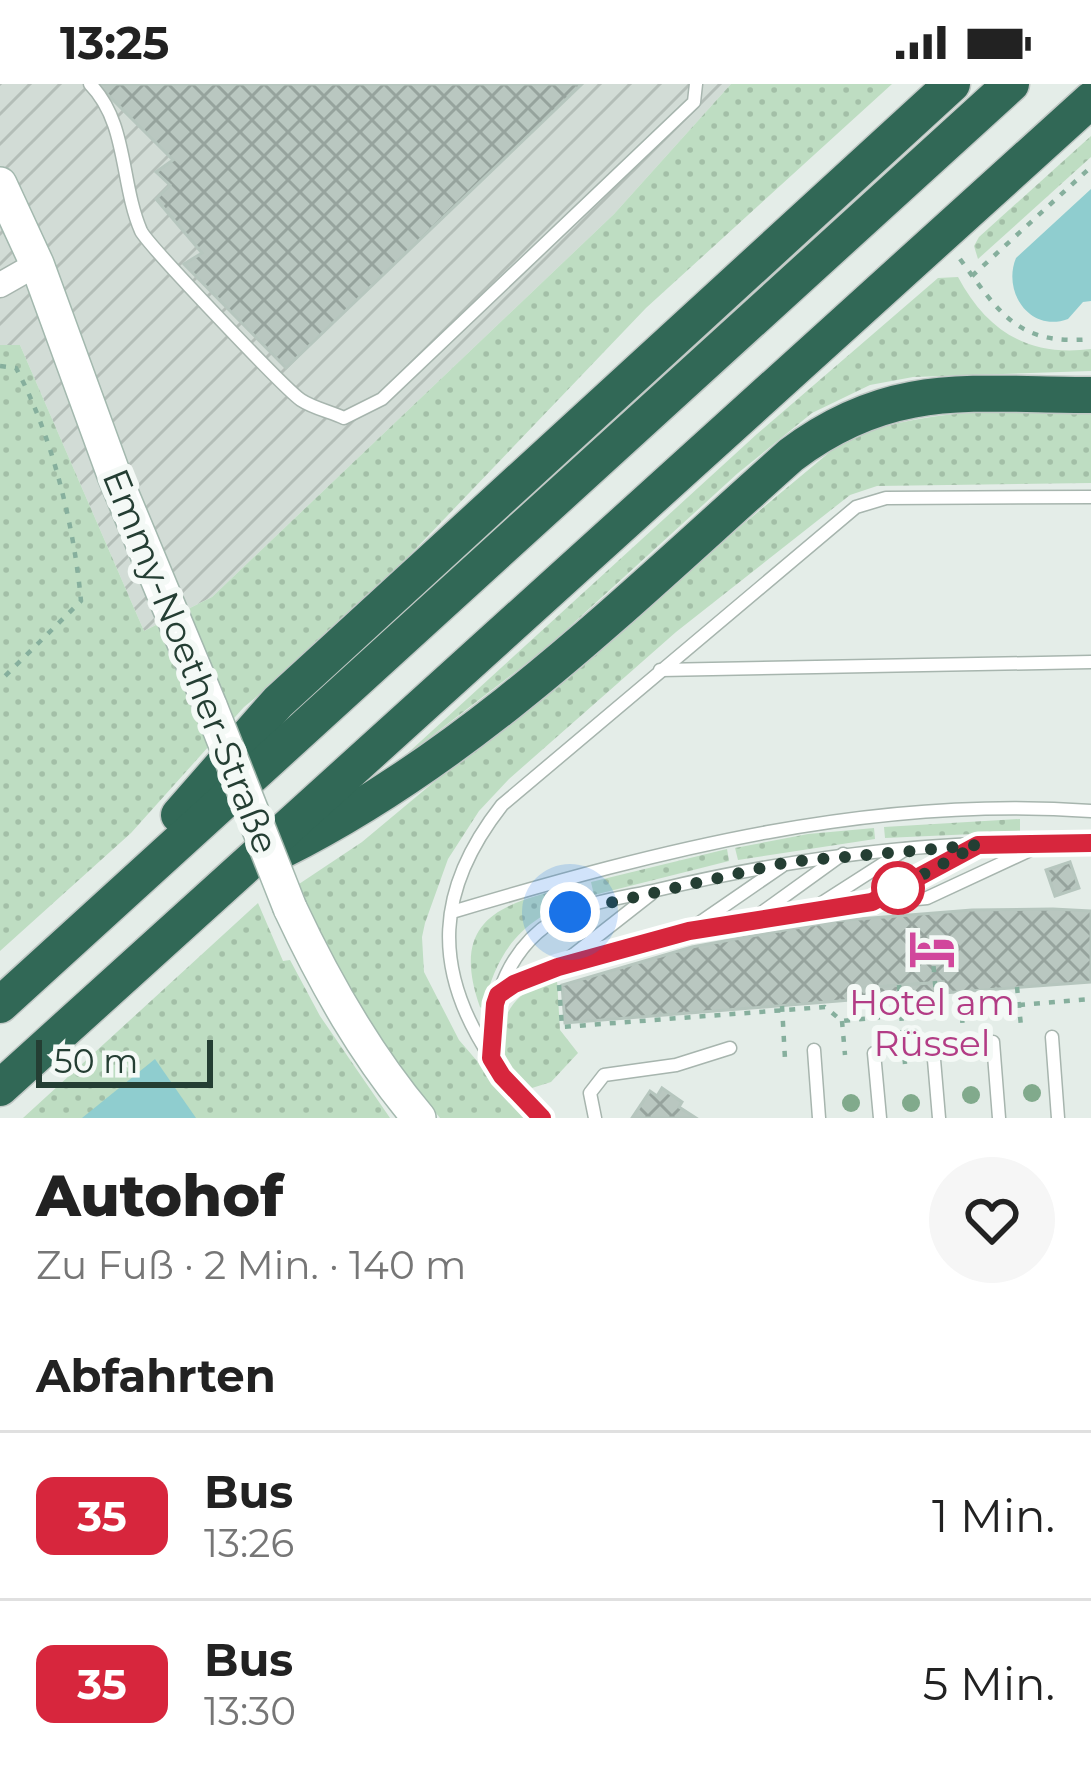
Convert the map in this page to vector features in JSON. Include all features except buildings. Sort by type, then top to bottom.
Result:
[{"type":"highway","points":[[862,167],[924,84]]},
{"type":"highway","points":[[40,969],[278,702],[952,84]]},
{"type":"highway","points":[[0,1005],[1011,84]]},
{"type":"highway","points":[[0,1088],[1091,100]]},
{"type":"highway","points":[[240,871],[362,808],[465,736],[560,660],[791,455],[838,423],[888,403],[934,396],[1091,395]]},
{"type":"street","name":"Emmy-Noether-Straße","points":[[0,184],[37,264],[114,475],[290,908],[343,1012],[374,1062],[419,1118]]},
{"type":"street","points":[[0,285],[37,264]]},
{"type":"lane","points":[[90,84],[106,101],[117,127],[126,184],[143,236],[301,400],[344,418],[382,399],[694,102],[696,84]]},
{"type":"lane","points":[[542,1118],[502,1076],[473,1031],[450,964],[452,912],[469,852],[502,805],[866,502],[1091,497]]},
{"type":"lane","points":[[659,670],[1091,662]]},
{"type":"lane","points":[[452,912],[652,856],[816,822],[968,809],[1091,811]]},
{"type":"lane","points":[[498,995],[523,979],[558,967],[689,931],[809,910],[927,898],[1047,843]]},
{"type":"lane","points":[[491,1058],[498,995],[519,952],[556,919],[591,905],[844,854],[1091,843]]},
{"type":"lane","points":[[872,902],[978,845]]},
{"type":"lane","points":[[809,910],[907,849]]},
{"type":"lane","points":[[752,920],[844,854]]},
{"type":"lane","points":[[689,931],[788,862]]},
{"type":"lane","points":[[558,967],[656,890]]},
{"type":"lane","points":[[1052,1037],[1058,1118]]},
{"type":"lane","points":[[993,1042],[999,1118]]},
{"type":"lane","points":[[595,1118],[590,1093],[604,1075],[676,1065],[730,1048]]},
{"type":"lane","points":[[933,1048],[939,1118]]},
{"type":"lane","points":[[814,1050],[819,1118]]},
{"type":"lane","points":[[874,1053],[880,1118]]},
{"type":"path","points":[[1091,167],[972,276],[1002,316],[1024,331],[1052,339],[1091,339]]},
{"type":"path","points":[[0,366],[16,368],[30,394],[76,540],[81,601],[0,681]]},
{"type":"path","points":[[842,1021],[901,1016],[935,994],[932,950]]},
{"type":"path","points":[[558,967],[562,1027],[825,1006],[842,1021],[844,1055]]},
{"type":"path","points":[[899,986],[904,1064]]},
{"type":"path","points":[[1017,987],[1021,1026]]},
{"type":"path","points":[[1018,1005],[1091,999]]},
{"type":"path","points":[[961,1002],[963,1031]]},
{"type":"path","points":[[782,1007],[785,1059]]},
{"type":"shaded area","points":[[0,84],[731,84],[614,214],[212,597],[144,631],[20,345],[0,345]]},
{"type":"green space","points":[[731,84],[892,84],[646,308],[338,630],[244,707],[131,833],[0,951],[0,345],[20,345],[144,631],[212,597],[614,214]]},
{"type":"green space","points":[[1091,136],[1091,157],[978,259],[974,246],[979,237]]},
{"type":"green space","points":[[958,277],[996,326],[1048,349],[1091,349],[1091,371],[913,377],[870,385],[812,413],[738,473],[544,650],[398,762],[757,434],[938,278]]},
{"type":"green space","points":[[1091,411],[1091,483],[877,486],[850,495],[676,632],[479,811],[448,859],[425,923],[424,972],[459,1040],[526,1118],[440,1118],[360,1006],[299,884],[362,842],[843,441],[935,416]]},
{"type":"green space","points":[[1020,819],[1020,832],[885,838],[884,827]]},
{"type":"green space","points":[[874,828],[875,839],[738,860],[735,848],[808,834]]},
{"type":"green space","points":[[727,849],[729,861],[594,895],[591,882]]},
{"type":"green space","points":[[582,884],[586,897],[546,914],[517,937],[497,968],[483,1009],[480,1007],[472,976],[478,932],[509,906]]},
{"type":"green space","points":[[258,903],[283,961],[290,960],[320,1016],[390,1118],[23,1118]]},
{"type":"green space","points":[[557,980],[560,1030],[578,1053],[551,1082],[532,1088],[506,1058],[505,1018],[525,993]]},
{"type":"water","points":[[1091,189],[1091,301],[1083,302],[1068,319],[1042,320],[1031,315],[1016,296],[1016,258]]},
{"type":"water","points":[[155,1059],[196,1118],[82,1118]]},
{"type":"bus line","name":"35","points":[[542,1118],[491,1058],[495,1004],[498,995],[514,984],[689,931],[872,902],[978,845],[1091,843]]},
{"type":"place","name":"Hotel am Rüssel","points":[[932,949]]},
{"type":"route","points":[[570,912],[788,862],[880,850],[978,845],[898,888]]}]
